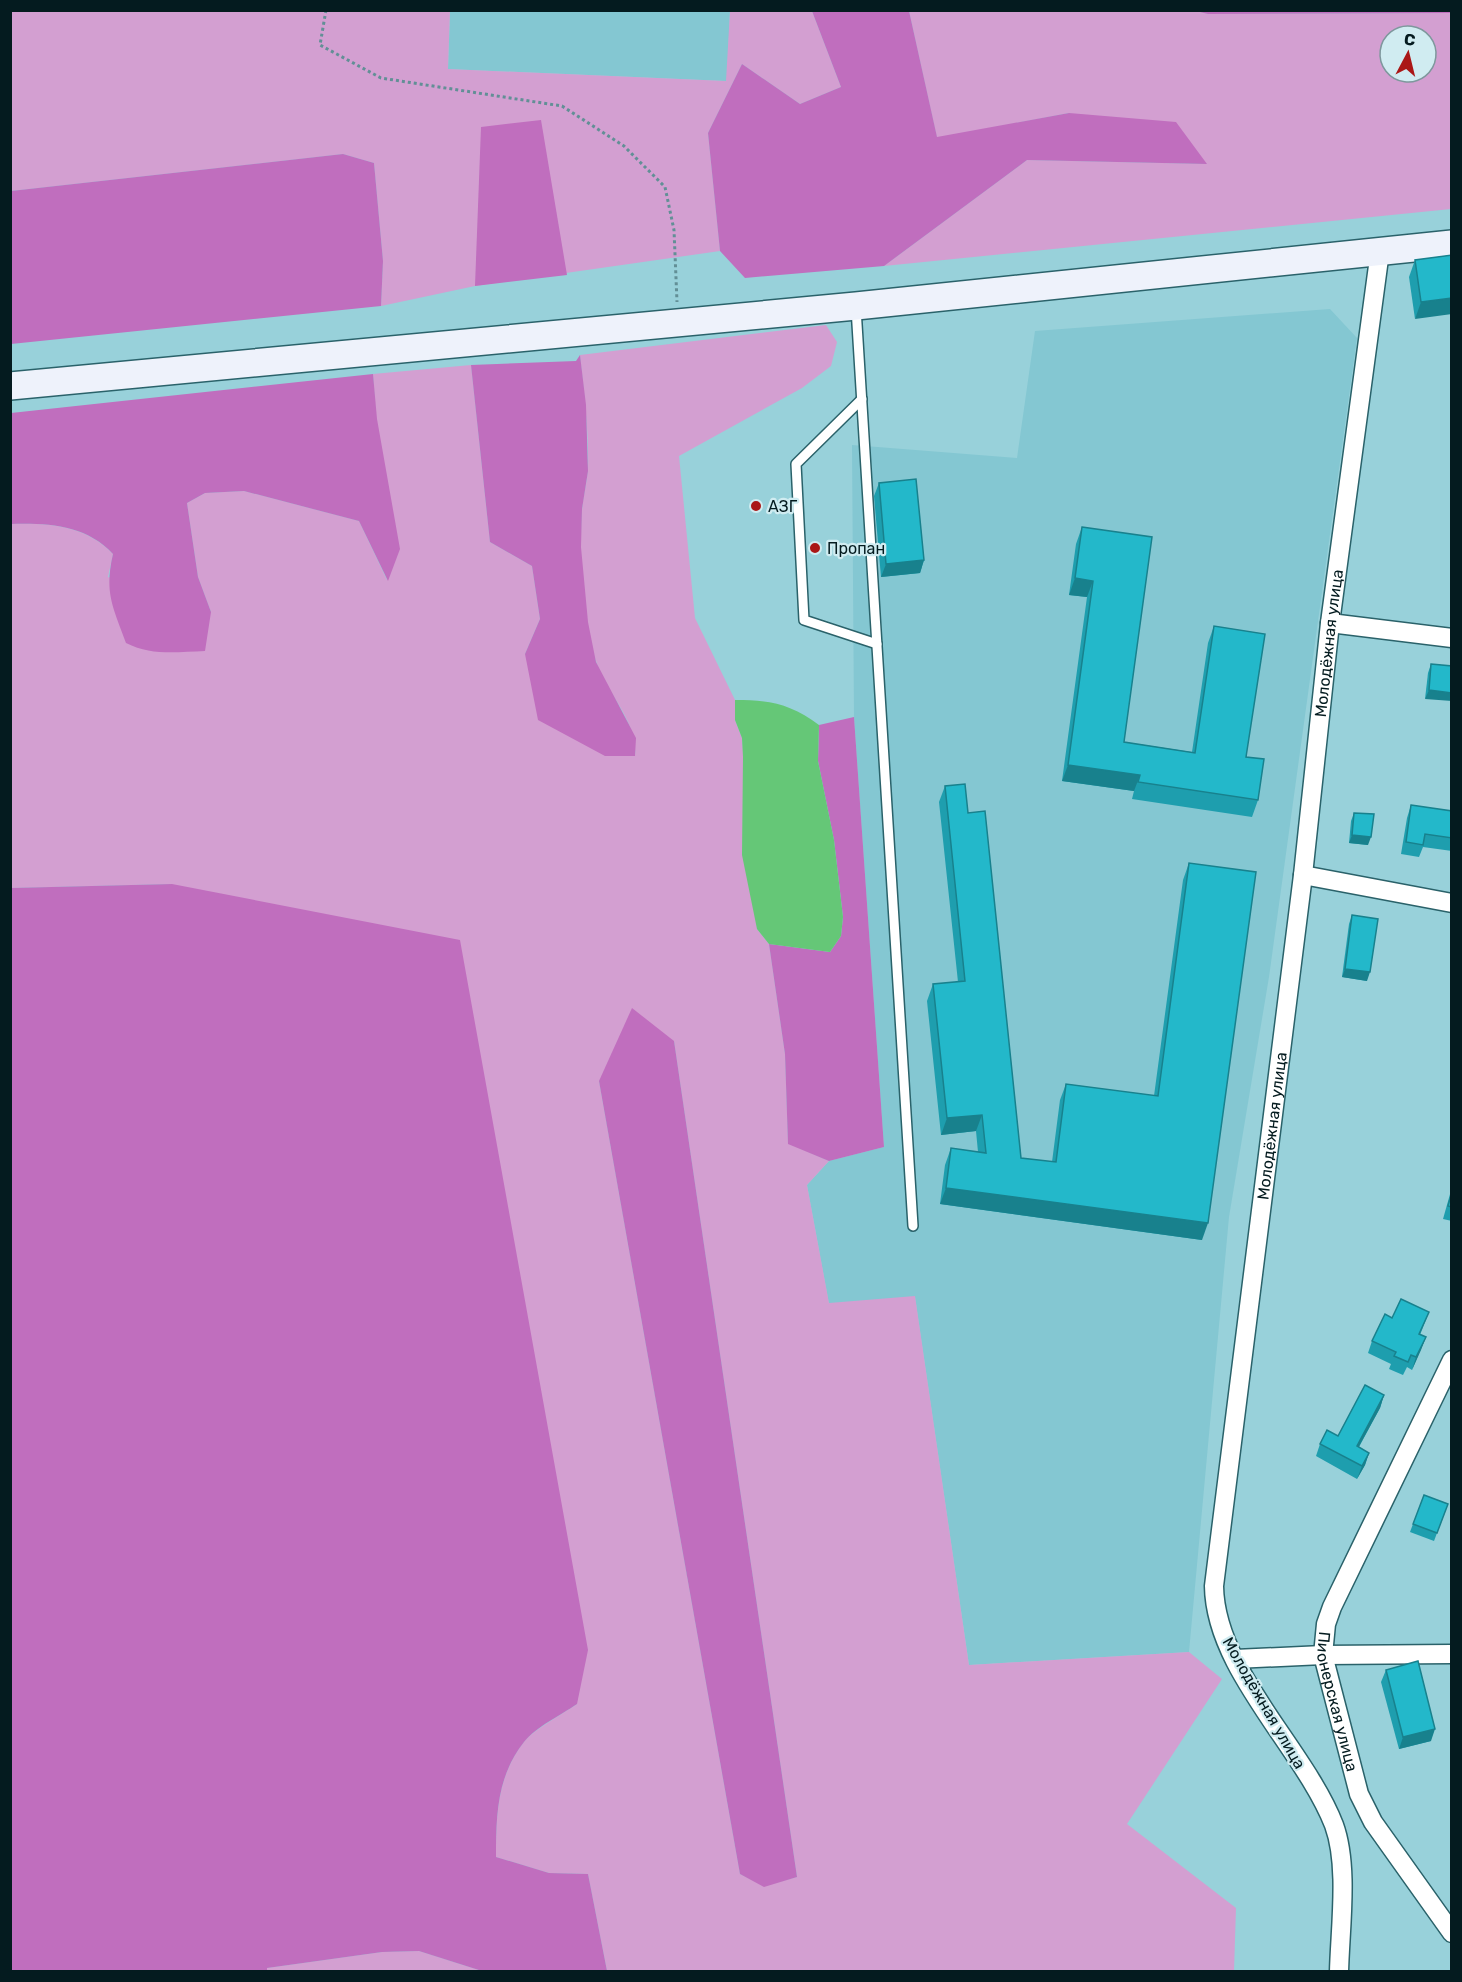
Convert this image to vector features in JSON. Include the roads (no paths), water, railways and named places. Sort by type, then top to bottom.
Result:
[{"type":"main road","points":[[10,386],[856,306],[1452,244]]},
{"type":"street","name":"Молодёжная улица","points":[[1340,1971],[1342,1873],[1334,1826],[1309,1780],[1234,1659],[1214,1607],[1214,1586],[1304,875],[1330,623],[1380,251]]},
{"type":"street","points":[[1330,623],[1452,638]]},
{"type":"street","points":[[1304,875],[1452,903]]},
{"type":"street","name":"Пионерская улица","points":[[1452,1360],[1332,1607],[1326,1624],[1323,1654],[1359,1794],[1373,1822],[1452,1933]]},
{"type":"street","points":[[1234,1659],[1323,1654],[1452,1654]]},
{"type":"lane","points":[[856,306],[913,1226]]},
{"type":"lane","points":[[862,399],[796,464],[804,620],[877,644]]},
{"type":"place","name":"АЗГ","points":[[756,506]]},
{"type":"place","name":"Пропан","points":[[815,548]]}]
